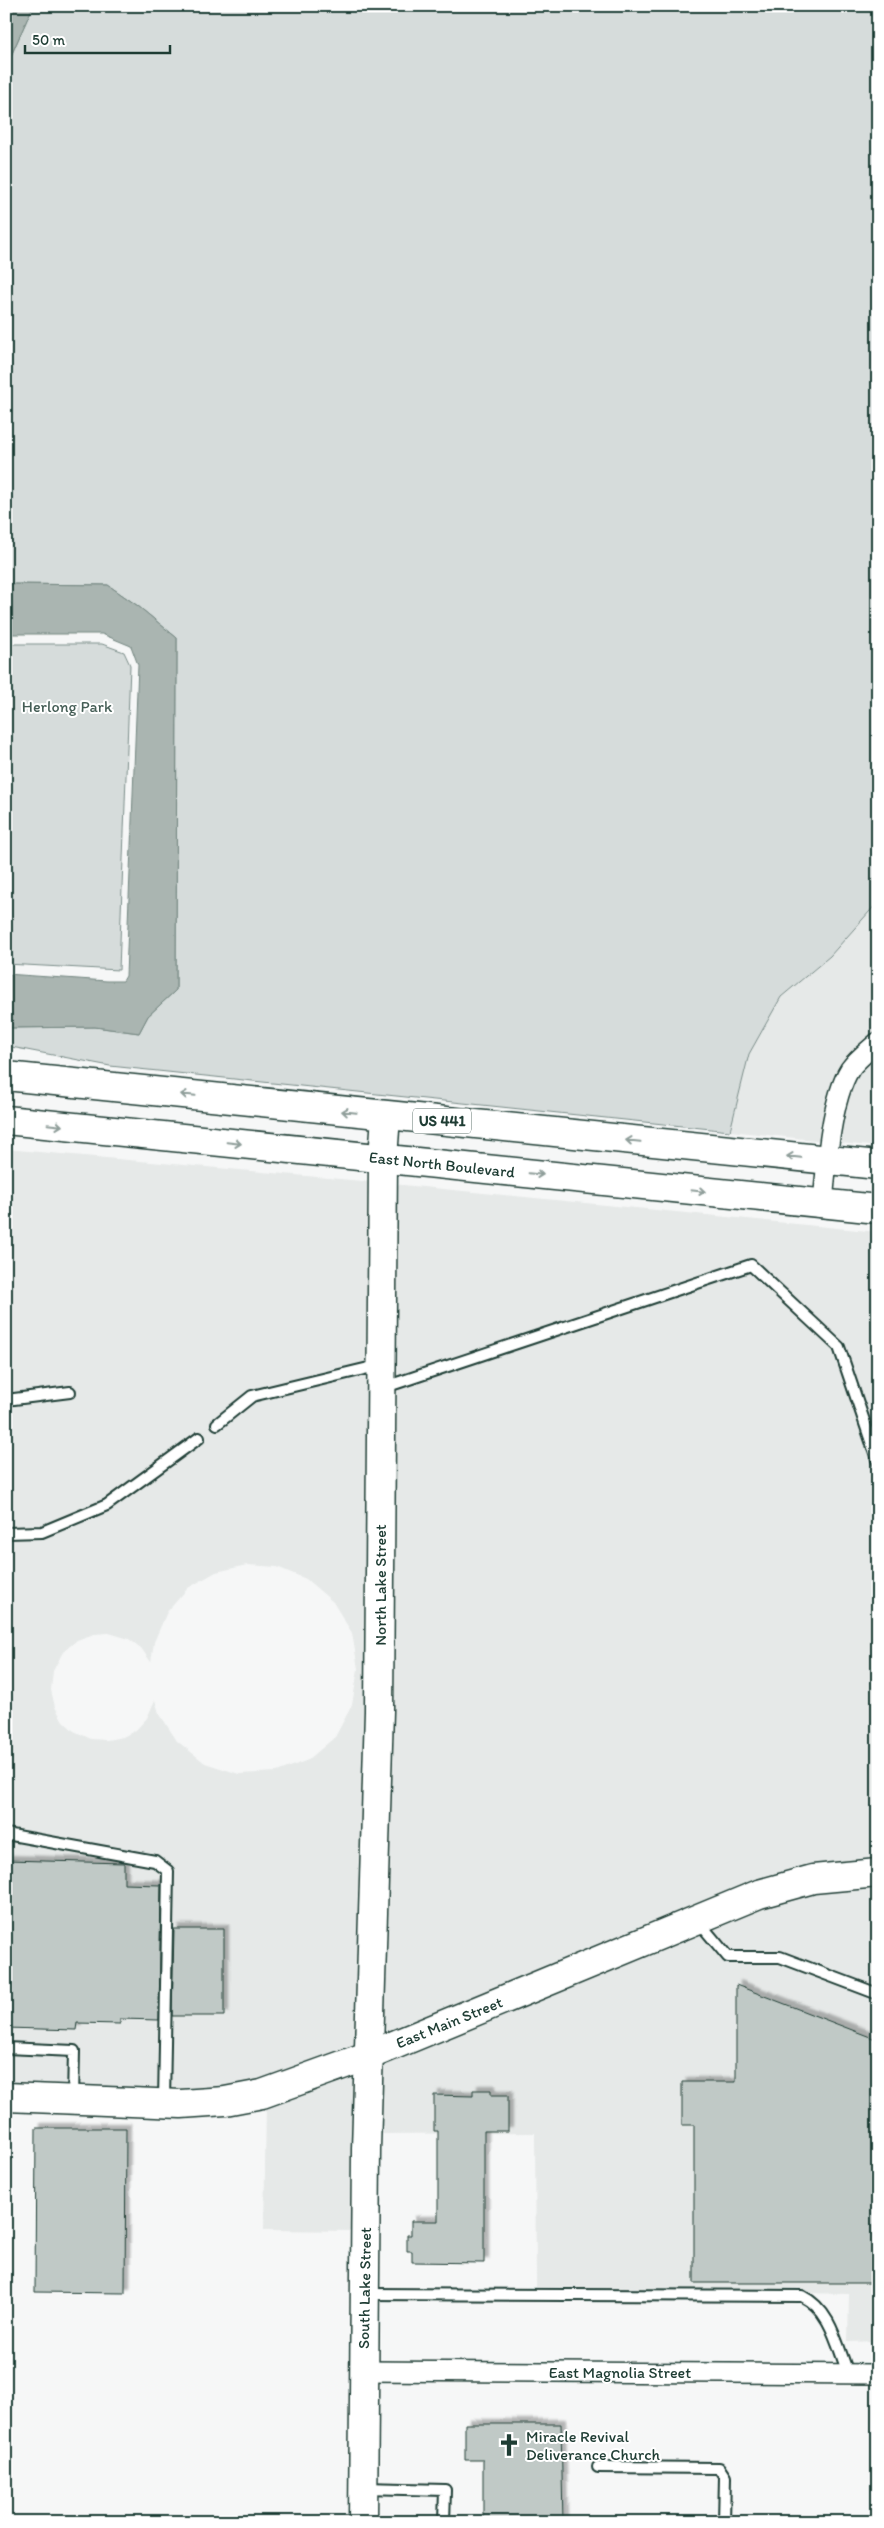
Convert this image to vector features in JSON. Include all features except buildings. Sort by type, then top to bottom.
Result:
[{"type":"main road","name":"US 441","points":[[6,1076],[878,1165]]},
{"type":"main road","name":"North Lake Street","points":[[370,2055],[379,1712],[383,1158],[386,1116]]},
{"type":"main road","name":"East North Boulevard","points":[[6,1120],[878,1209]]},
{"type":"main road","name":"East Main Street","points":[[6,2097],[164,2104],[225,2101],[262,2094],[370,2055],[759,1894],[813,1879],[878,1873]]},
{"type":"main road","name":"South Lake Street","points":[[363,2522],[364,2294],[370,2055]]},
{"type":"street","points":[[823,1204],[827,1160],[840,1094],[850,1068],[878,1042]]},
{"type":"street","name":"East Magnolia Street","points":[[363,2371],[878,2374]]},
{"type":"lane","points":[[217,1424],[252,1396],[382,1376],[751,1265],[839,1347],[878,1462]]},
{"type":"lane","points":[[6,1400],[70,1392]]},
{"type":"lane","points":[[6,1534],[42,1532],[107,1505],[199,1438]]},
{"type":"lane","points":[[6,1834],[155,1861],[168,1871],[164,2104]]},
{"type":"lane","points":[[697,1920],[728,1957],[780,1957],[878,1994]]},
{"type":"lane","points":[[6,2048],[74,2051],[73,2100]]},
{"type":"lane","points":[[364,2294],[802,2296],[814,2302],[824,2314],[848,2374]]},
{"type":"lane","points":[[598,2467],[719,2468],[725,2477],[724,2522]]},
{"type":"lane","points":[[363,2488],[445,2490],[444,2522]]},
{"type":"shaded area","points":[[6,6],[33,6],[6,67]]},
{"type":"shaded area","points":[[6,584],[108,585],[138,606],[177,638],[176,990],[148,1016],[139,1033],[95,1027],[6,1028],[6,974],[107,981],[123,981],[126,976],[138,665],[131,646],[102,634],[6,634]]},
{"type":"shaded area","points":[[878,902],[878,1147],[730,1131],[749,1054],[781,997],[830,956]]},
{"type":"shaded area","points":[[6,1149],[373,1182],[361,2046],[260,2083],[181,2093],[6,2086]],"holes":[[[247,1565],[277,1567],[306,1579],[333,1602],[352,1633],[358,1669],[352,1705],[335,1737],[308,1760],[277,1772],[239,1774],[205,1763],[177,1741],[159,1713],[155,1700],[147,1718],[136,1730],[123,1737],[107,1740],[91,1739],[74,1731],[63,1721],[55,1707],[51,1690],[53,1671],[63,1652],[77,1640],[94,1634],[109,1633],[129,1639],[141,1648],[151,1662],[154,1642],[167,1612],[188,1588],[216,1572]]]},
{"type":"shaded area","points":[[393,1184],[878,1232],[878,1862],[381,2039]]},
{"type":"shaded area","points":[[878,1884],[878,2341],[848,2342],[849,2294],[536,2287],[535,2133],[377,2134],[380,2063],[762,1905],[815,1891]]},
{"type":"shaded area","points":[[360,2071],[355,2231],[264,2230],[266,2105]]},
{"type":"green space","points":[[33,6],[878,6],[878,902],[830,956],[781,997],[749,1054],[730,1131],[110,1066],[6,1046],[6,1028],[95,1027],[139,1033],[148,1016],[176,990],[177,638],[138,606],[108,585],[6,584],[6,67]]},
{"type":"green space","name":"Herlong Park","points":[[6,644],[102,644],[124,652],[130,665],[119,970],[6,964]]},
{"type":"place","name":"Miracle Revival Deliverance Church","points":[[509,2445]]}]
